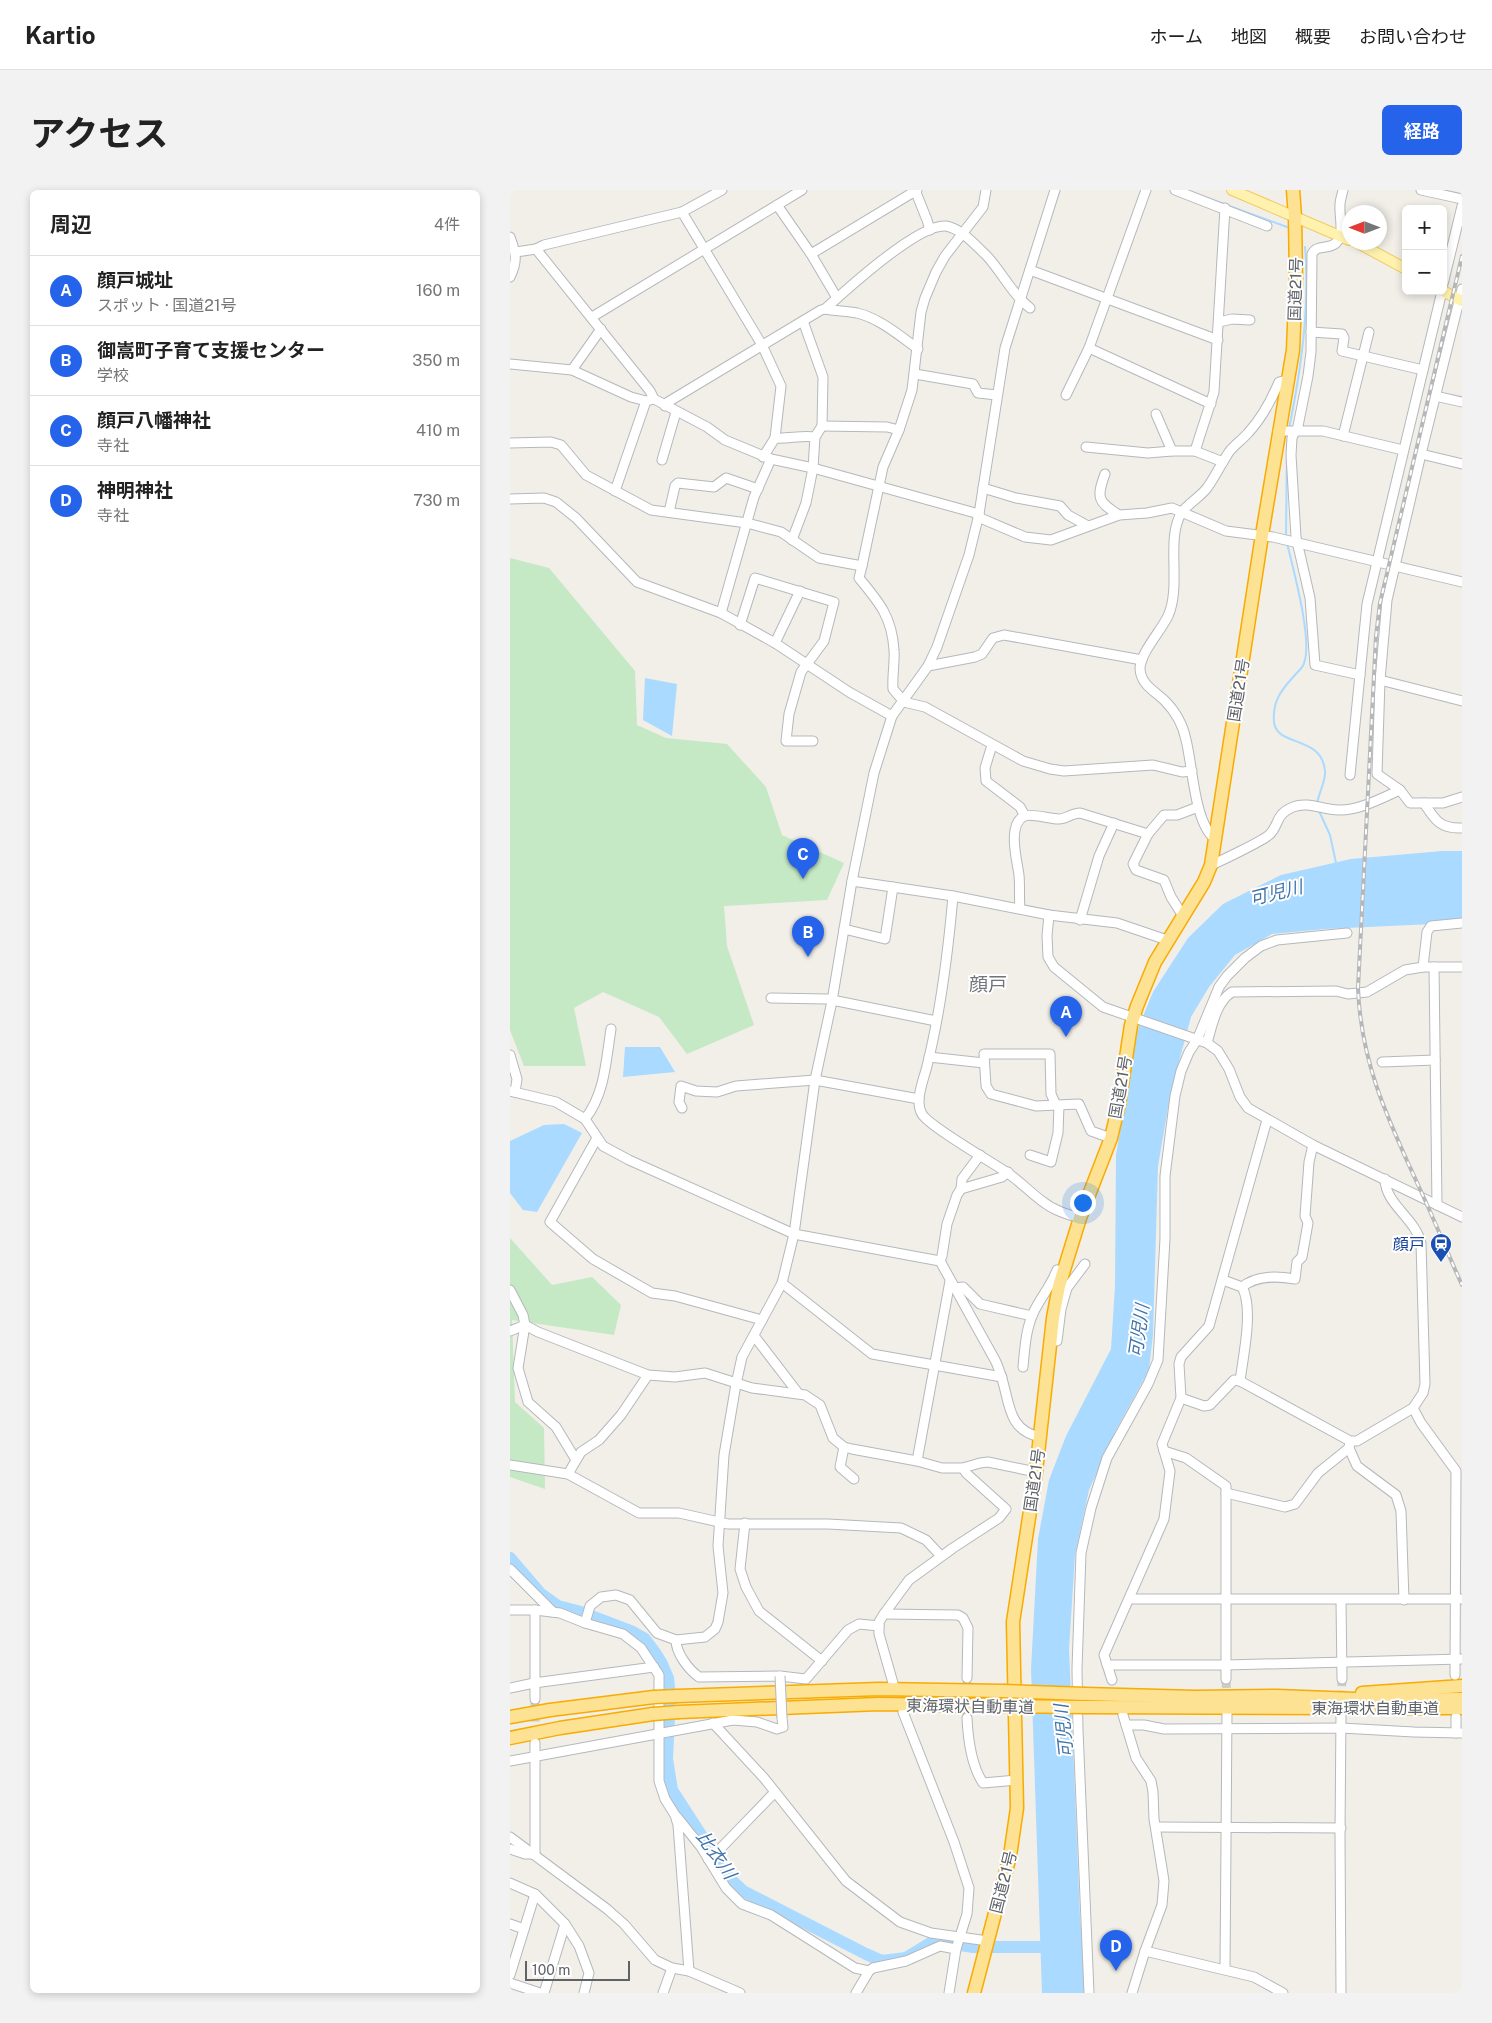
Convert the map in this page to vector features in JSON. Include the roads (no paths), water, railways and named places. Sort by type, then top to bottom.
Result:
[{"type":"highway","name":"国道21号","points":[[974,1993],[1010,1856],[1017,1808],[1013,1622],[1036,1472],[1053,1318],[1063,1287],[1063,1271],[1080,1218],[1111,1138],[1136,1018],[1146,982],[1167,940],[1204,882],[1211,864],[1278,431],[1293,350],[1296,278],[1293,190]]},
{"type":"highway","points":[[1277,1696],[1365,1692],[1459,1680]]},
{"type":"highway","name":"東海環状自動車道","points":[[510,1716],[654,1697],[879,1689],[1003,1690],[1195,1697],[1277,1696],[1381,1700],[1462,1699]]},
{"type":"highway","name":"東海環状自動車道","points":[[510,1738],[560,1728],[653,1714],[880,1704],[1393,1708],[1460,1712]]},
{"type":"main road","points":[[1232,190],[1342,237]]},
{"type":"main road","points":[[1371,250],[1402,267]]},
{"type":"main road","points":[[1447,293],[1461,300]]},
{"type":"street","points":[[516,252],[536,249],[544,245],[682,212],[722,190]]},
{"type":"street","points":[[592,317],[776,205],[789,193],[802,190]]},
{"type":"street","points":[[811,254],[916,190],[930,230]]},
{"type":"street","points":[[986,190],[983,207],[944,256],[921,312],[915,374],[909,402],[878,487],[862,566],[860,578],[882,606],[889,619],[894,651],[893,689],[904,702],[925,707],[1023,761],[1050,769],[1064,771],[1153,765],[1182,772],[1192,772]]},
{"type":"street","points":[[585,1623],[590,1606],[601,1597],[616,1596],[630,1600],[658,1633],[676,1640],[705,1637],[715,1629],[718,1622],[723,1593],[718,1546],[724,1455],[736,1384],[742,1357],[782,1283],[794,1234],[815,1080],[832,1001],[852,881],[874,773],[892,716],[904,702],[928,666],[962,579],[979,516],[1006,348],[1055,190]]},
{"type":"street","points":[[1066,395],[1089,348],[1146,190]]},
{"type":"street","points":[[1175,190],[1268,226]]},
{"type":"street","points":[[1342,218],[1340,204],[1343,190]]},
{"type":"street","points":[[1421,190],[1462,199]]},
{"type":"street","points":[[776,205],[811,254],[837,298]]},
{"type":"street","points":[[1447,268],[1462,206]]},
{"type":"street","points":[[1195,451],[1214,392],[1225,208]]},
{"type":"street","points":[[682,212],[762,345],[782,386],[775,438],[747,522],[721,613]]},
{"type":"street","points":[[825,310],[886,257],[930,230],[942,226],[948,226],[957,230],[987,256],[1020,300],[1030,308]]},
{"type":"street","points":[[510,237],[516,252],[514,269],[510,277]]},
{"type":"street","points":[[1342,240],[1330,246],[1318,248],[1312,254],[1311,332],[1308,376],[1296,431],[1292,438],[1291,456],[1296,537],[1310,598],[1315,664],[1360,675]]},
{"type":"street","points":[[536,249],[592,317],[650,400]]},
{"type":"street","points":[[1030,270],[1218,340]]},
{"type":"street","points":[[1462,289],[1461,300],[1435,396],[1394,566],[1384,620],[1377,774],[1400,790],[1410,803],[1443,803],[1462,797]]},
{"type":"street","points":[[1350,774],[1367,604],[1441,295]]},
{"type":"street","points":[[664,406],[821,310],[856,313],[869,317],[895,332],[918,349]]},
{"type":"street","points":[[1219,322],[1232,319],[1250,320]]},
{"type":"street","points":[[792,540],[806,503],[813,468],[815,438],[822,426],[823,376],[804,321]]},
{"type":"street","points":[[572,370],[601,329]]},
{"type":"street","points":[[1311,332],[1342,334],[1344,338],[1342,351],[1423,370]]},
{"type":"street","points":[[1343,436],[1369,332]]},
{"type":"street","points":[[1089,348],[1211,404]]},
{"type":"street","points":[[1293,350],[1310,352]]},
{"type":"street","points":[[510,364],[572,370],[606,386],[664,406],[707,427],[725,440],[767,458],[813,468],[878,487],[949,504],[1015,534],[1034,539],[1051,540],[1119,515],[1148,513],[1172,508],[1226,531],[1262,534],[1462,582]]},
{"type":"street","points":[[915,374],[973,384],[978,393],[997,396]]},
{"type":"street","points":[[1216,840],[1209,835],[1198,807],[1184,728],[1165,701],[1145,684],[1140,669],[1142,660],[1168,616],[1171,606],[1175,560],[1174,540],[1176,526],[1182,512],[1206,488],[1230,451],[1249,432],[1265,411],[1279,382],[1288,380]]},
{"type":"street","points":[[1435,396],[1462,402]]},
{"type":"street","points":[[615,491],[650,400]]},
{"type":"street","points":[[662,460],[676,412]]},
{"type":"street","points":[[1156,414],[1172,451]]},
{"type":"street","points":[[822,426],[887,427],[899,430]]},
{"type":"street","points":[[1278,431],[1323,431],[1403,450]]},
{"type":"street","points":[[775,438],[792,439],[803,436],[815,438]]},
{"type":"street","points":[[510,443],[551,442],[562,445],[586,475],[651,510],[747,522],[781,532],[819,558],[862,566]]},
{"type":"street","points":[[1086,447],[1148,453],[1195,451],[1223,462]]},
{"type":"street","points":[[1421,454],[1462,464]]},
{"type":"street","points":[[1105,474],[1099,491],[1100,500],[1104,506],[1119,515]]},
{"type":"street","points":[[669,512],[675,486],[678,483],[714,487],[726,478],[758,489]]},
{"type":"street","points":[[983,488],[1016,498],[1060,506],[1068,515],[1088,526]]},
{"type":"street","points":[[510,499],[544,498],[556,502],[576,518],[637,582],[721,613],[776,643],[849,692],[892,716]]},
{"type":"street","points":[[740,625],[755,578],[834,602],[824,641],[801,672],[789,714],[786,741],[813,741]]},
{"type":"street","points":[[776,643],[800,591]]},
{"type":"street","points":[[928,666],[975,657],[982,654],[993,638],[1004,635],[1142,660]]},
{"type":"street","points":[[1380,680],[1462,701]]},
{"type":"street","points":[[992,745],[985,768],[986,781],[1020,807],[1025,816]]},
{"type":"street","points":[[1211,864],[1270,834],[1280,815],[1293,807],[1303,804],[1322,809],[1341,810],[1371,803],[1400,790]]},
{"type":"street","points":[[1424,803],[1434,819],[1449,829],[1462,828]]},
{"type":"street","points":[[1186,913],[1164,880],[1136,870],[1133,864],[1148,834],[1164,815],[1177,815],[1198,807]]},
{"type":"street","points":[[1020,909],[1019,875],[1014,853],[1014,839],[1020,820],[1025,816],[1030,814],[1042,818],[1061,819],[1072,813],[1080,813],[1148,834]]},
{"type":"street","points":[[1080,920],[1098,856],[1114,823]]},
{"type":"street","points":[[852,881],[953,896],[1080,920],[1117,923],[1167,940]]},
{"type":"street","points":[[844,929],[885,939],[893,887]]},
{"type":"street","points":[[953,896],[947,962],[929,1058],[919,1099],[919,1108],[926,1120],[1008,1172],[1042,1202],[1056,1210],[1080,1218]]},
{"type":"street","points":[[1049,915],[1048,957],[1054,967],[1103,1007],[1202,1041],[1218,1051],[1229,1069],[1240,1097],[1248,1108],[1313,1145],[1462,1217]]},
{"type":"street","points":[[1423,967],[1427,932],[1431,926],[1462,923]]},
{"type":"street","points":[[1202,1041],[1220,987],[1234,969],[1261,946],[1277,940],[1347,934]]},
{"type":"street","points":[[1090,1993],[1078,1730],[1077,1670],[1081,1553],[1091,1508],[1107,1458],[1148,1384],[1158,1360],[1165,1176],[1168,1139],[1181,1071],[1189,1052],[1202,1041],[1220,1006],[1232,992],[1336,991],[1348,994],[1366,992],[1405,970],[1423,967],[1462,967]]},
{"type":"street","points":[[1434,967],[1437,1205]]},
{"type":"street","points":[[771,998],[832,1001],[936,1021]]},
{"type":"street","points":[[584,1118],[594,1107],[603,1082],[611,1029]]},
{"type":"street","points":[[1030,1155],[1050,1162],[1058,1133],[1058,1105],[1050,1094],[1050,1054],[984,1054],[986,1086],[991,1094],[1036,1106],[1058,1105],[1079,1104],[1091,1131],[1111,1138]]},
{"type":"street","points":[[510,1055],[516,1079],[512,1092],[556,1102],[584,1118],[603,1146],[629,1160],[794,1234],[940,1260]]},
{"type":"street","points":[[929,1058],[984,1063]]},
{"type":"street","points":[[1382,1062],[1435,1060]]},
{"type":"street","points":[[682,1108],[679,1102],[681,1086],[696,1091],[717,1092],[736,1086],[815,1080],[919,1099]]},
{"type":"street","points":[[1112,1680],[1104,1655],[1164,1519],[1170,1472],[1162,1444],[1181,1398],[1179,1364],[1181,1357],[1209,1326],[1267,1120]]},
{"type":"street","points":[[597,1138],[550,1222],[593,1259],[652,1293],[675,1296],[762,1320]]},
{"type":"street","points":[[1242,1287],[1261,1277],[1295,1279],[1297,1262],[1302,1257],[1308,1223],[1305,1216],[1309,1162],[1313,1145]]},
{"type":"street","points":[[940,1260],[949,1217],[961,1188],[962,1179],[980,1155]]},
{"type":"street","points":[[961,1188],[1002,1177],[1008,1172]]},
{"type":"street","points":[[1226,1493],[1285,1507],[1296,1504],[1318,1473],[1349,1445],[1413,1408],[1423,1393],[1425,1384],[1421,1243],[1414,1226],[1391,1199],[1385,1188],[1385,1179]]},
{"type":"street","points":[[940,1260],[995,1360],[1002,1377],[1013,1420],[1032,1435],[1040,1437]]},
{"type":"street","points":[[1057,1342],[1063,1287],[1085,1264]]},
{"type":"street","points":[[1023,1367],[1026,1330],[1032,1316],[1053,1282],[1057,1270],[1063,1271]]},
{"type":"street","points":[[1223,1280],[1242,1287],[1246,1293],[1248,1328],[1240,1381]]},
{"type":"street","points":[[782,1283],[872,1354],[1002,1377]]},
{"type":"street","points":[[953,1284],[963,1287],[980,1304],[1032,1316]]},
{"type":"street","points":[[917,1461],[934,1366],[953,1284]]},
{"type":"street","points":[[510,1290],[523,1315],[525,1325],[518,1368],[528,1402],[556,1427],[576,1460]]},
{"type":"street","points":[[510,1331],[525,1325]]},
{"type":"street","points":[[525,1325],[538,1332],[648,1375],[675,1377],[705,1373],[723,1377],[736,1384],[767,1391],[805,1395],[820,1405],[833,1438],[844,1447],[867,1453],[917,1461],[942,1468],[963,1468],[988,1462],[1036,1472]]},
{"type":"street","points":[[754,1337],[798,1393]]},
{"type":"street","points":[[568,1474],[585,1448],[599,1440],[611,1426],[648,1375]]},
{"type":"street","points":[[1181,1398],[1204,1406],[1210,1405],[1234,1380],[1240,1381],[1349,1445],[1357,1466],[1396,1495],[1401,1511],[1404,1600]]},
{"type":"street","points":[[1413,1408],[1421,1423],[1456,1470],[1459,1680]]},
{"type":"street","points":[[844,1447],[840,1467],[854,1479]]},
{"type":"street","points":[[1164,1451],[1186,1458],[1226,1486],[1226,1679]]},
{"type":"street","points":[[510,1465],[568,1474],[639,1512],[679,1513],[719,1522],[828,1524],[902,1528],[926,1540],[941,1556]]},
{"type":"street","points":[[893,1683],[879,1634],[879,1626],[884,1614],[909,1580],[941,1556],[999,1518],[1006,1509],[966,1473],[963,1468]]},
{"type":"street","points":[[745,1523],[740,1569],[746,1587],[758,1611],[822,1661]]},
{"type":"street","points":[[510,1569],[553,1612]]},
{"type":"street","points":[[1130,1599],[1459,1599]]},
{"type":"street","points":[[1341,1600],[1342,1678]]},
{"type":"street","points":[[510,1610],[553,1612],[623,1634],[641,1648],[659,1675],[659,1781],[665,1799],[708,1859],[726,1888],[742,1904],[771,1915],[855,1968],[869,1971]]},
{"type":"street","points":[[535,1610],[535,1699]]},
{"type":"street","points":[[884,1614],[958,1615],[963,1618],[968,1628],[967,1678]]},
{"type":"street","points":[[676,1640],[676,1648],[693,1673],[699,1677],[780,1676],[806,1679],[848,1630],[859,1624],[879,1626]]},
{"type":"street","points":[[1107,1665],[1226,1665],[1459,1659]]},
{"type":"street","points":[[510,1688],[654,1667]]},
{"type":"street","points":[[510,1761],[713,1723],[757,1722],[777,1729],[782,1727],[780,1676]]},
{"type":"street","points":[[903,1712],[954,1842],[969,1888],[967,1914],[956,1949],[950,1993]]},
{"type":"street","points":[[1225,1969],[1227,1712]]},
{"type":"street","points":[[1126,1725],[1144,1725],[1164,1729],[1341,1728],[1459,1733],[1460,1712]]},
{"type":"street","points":[[1341,1713],[1341,1993]]},
{"type":"street","points":[[1123,1715],[1136,1758],[1150,1781],[1153,1792],[1164,1881],[1162,1905],[1132,1993]]},
{"type":"street","points":[[967,1718],[968,1735],[977,1774],[983,1783],[1017,1780]]},
{"type":"street","points":[[713,1723],[775,1792],[846,1881],[900,1922],[932,1933],[988,1941]]},
{"type":"street","points":[[535,1743],[535,1854]]},
{"type":"street","points":[[708,1859],[775,1792]]},
{"type":"street","points":[[675,1814],[678,1825],[689,1971]]},
{"type":"street","points":[[1156,1827],[1341,1828]]},
{"type":"street","points":[[510,1837],[607,1909],[624,1924],[655,1960],[672,1968],[689,1971],[740,1993]]},
{"type":"street","points":[[510,1849],[525,1854],[535,1854]]},
{"type":"street","points":[[510,1883],[535,1894],[565,1924],[579,1946],[589,1973],[584,1993]]},
{"type":"street","points":[[511,1969],[535,1894]]},
{"type":"street","points":[[510,1924],[524,1930]]},
{"type":"street","points":[[544,1993],[565,1924]]},
{"type":"street","points":[[856,1993],[869,1971],[873,1968],[906,1961],[940,1946],[956,1949]]},
{"type":"street","points":[[1145,1951],[1254,1977],[1282,1993]]},
{"type":"street","points":[[663,1993],[672,1968]]},
{"type":"street","points":[[510,1983],[540,1993]]},
{"type":"water","points":[[645,678],[677,684],[672,736],[643,720]]},
{"type":"water","name":"可児川","points":[[1462,851],[1462,920],[1432,924],[1325,929],[1272,934],[1235,955],[1209,987],[1191,1017],[1171,1091],[1158,1166],[1153,1334],[1149,1370],[1116,1430],[1089,1490],[1075,1555],[1069,1649],[1080,1917],[1086,1993],[1042,1993],[1031,1669],[1038,1539],[1049,1480],[1066,1436],[1111,1349],[1115,1286],[1116,1155],[1137,1031],[1153,992],[1188,938],[1223,904],[1281,875],[1351,859]]},
{"type":"water","points":[[625,1047],[660,1047],[675,1072],[623,1077]]},
{"type":"water","points":[[564,1124],[582,1133],[537,1212],[523,1210],[510,1193],[510,1141],[544,1125]]},
{"type":"waterway","points":[[1191,192],[1287,227]]},
{"type":"waterway","points":[[1289,429],[1297,384],[1305,316],[1305,247]]},
{"type":"waterway","points":[[1286,536],[1287,444],[1289,433]]},
{"type":"waterway","points":[[1287,543],[1301,604],[1306,652],[1303,666],[1286,685],[1276,702],[1274,722],[1277,730],[1282,735],[1308,746],[1322,760],[1325,775],[1317,804]]},
{"type":"waterway","points":[[1319,811],[1330,835],[1336,863]]},
{"type":"waterway","name":"比衣川","points":[[510,1558],[540,1593],[558,1606],[581,1612],[631,1631],[645,1639],[654,1651],[668,1678],[670,1697],[667,1759],[672,1790],[729,1878],[743,1891],[882,1961],[906,1958],[934,1941],[973,1947],[1051,1947],[1055,1950]]},
{"type":"tunnel","points":[[967,1678],[967,1718]]},
{"type":"tunnel","points":[[1226,1679],[1227,1702]]},
{"type":"tunnel","points":[[1341,1713],[1342,1679]]},
{"type":"tunnel","points":[[535,1699],[535,1738]]},
{"type":"railway","points":[[1462,256],[1380,603],[1376,636],[1358,988],[1364,1042],[1378,1091],[1462,1285]]},
{"type":"place","name":"顔戸八幡神社","points":[[803,879]]},
{"type":"place","name":"御嵩町子育て支援センター","points":[[808,957]]},
{"type":"place","name":"顔戸城址","points":[[1066,1037]]},
{"type":"place","name":"顔戸","points":[[1441,1263]]},
{"type":"place","name":"神明神社","points":[[1116,1971]]},
{"type":"district","name":"顔戸","points":[[988,984]]}]
